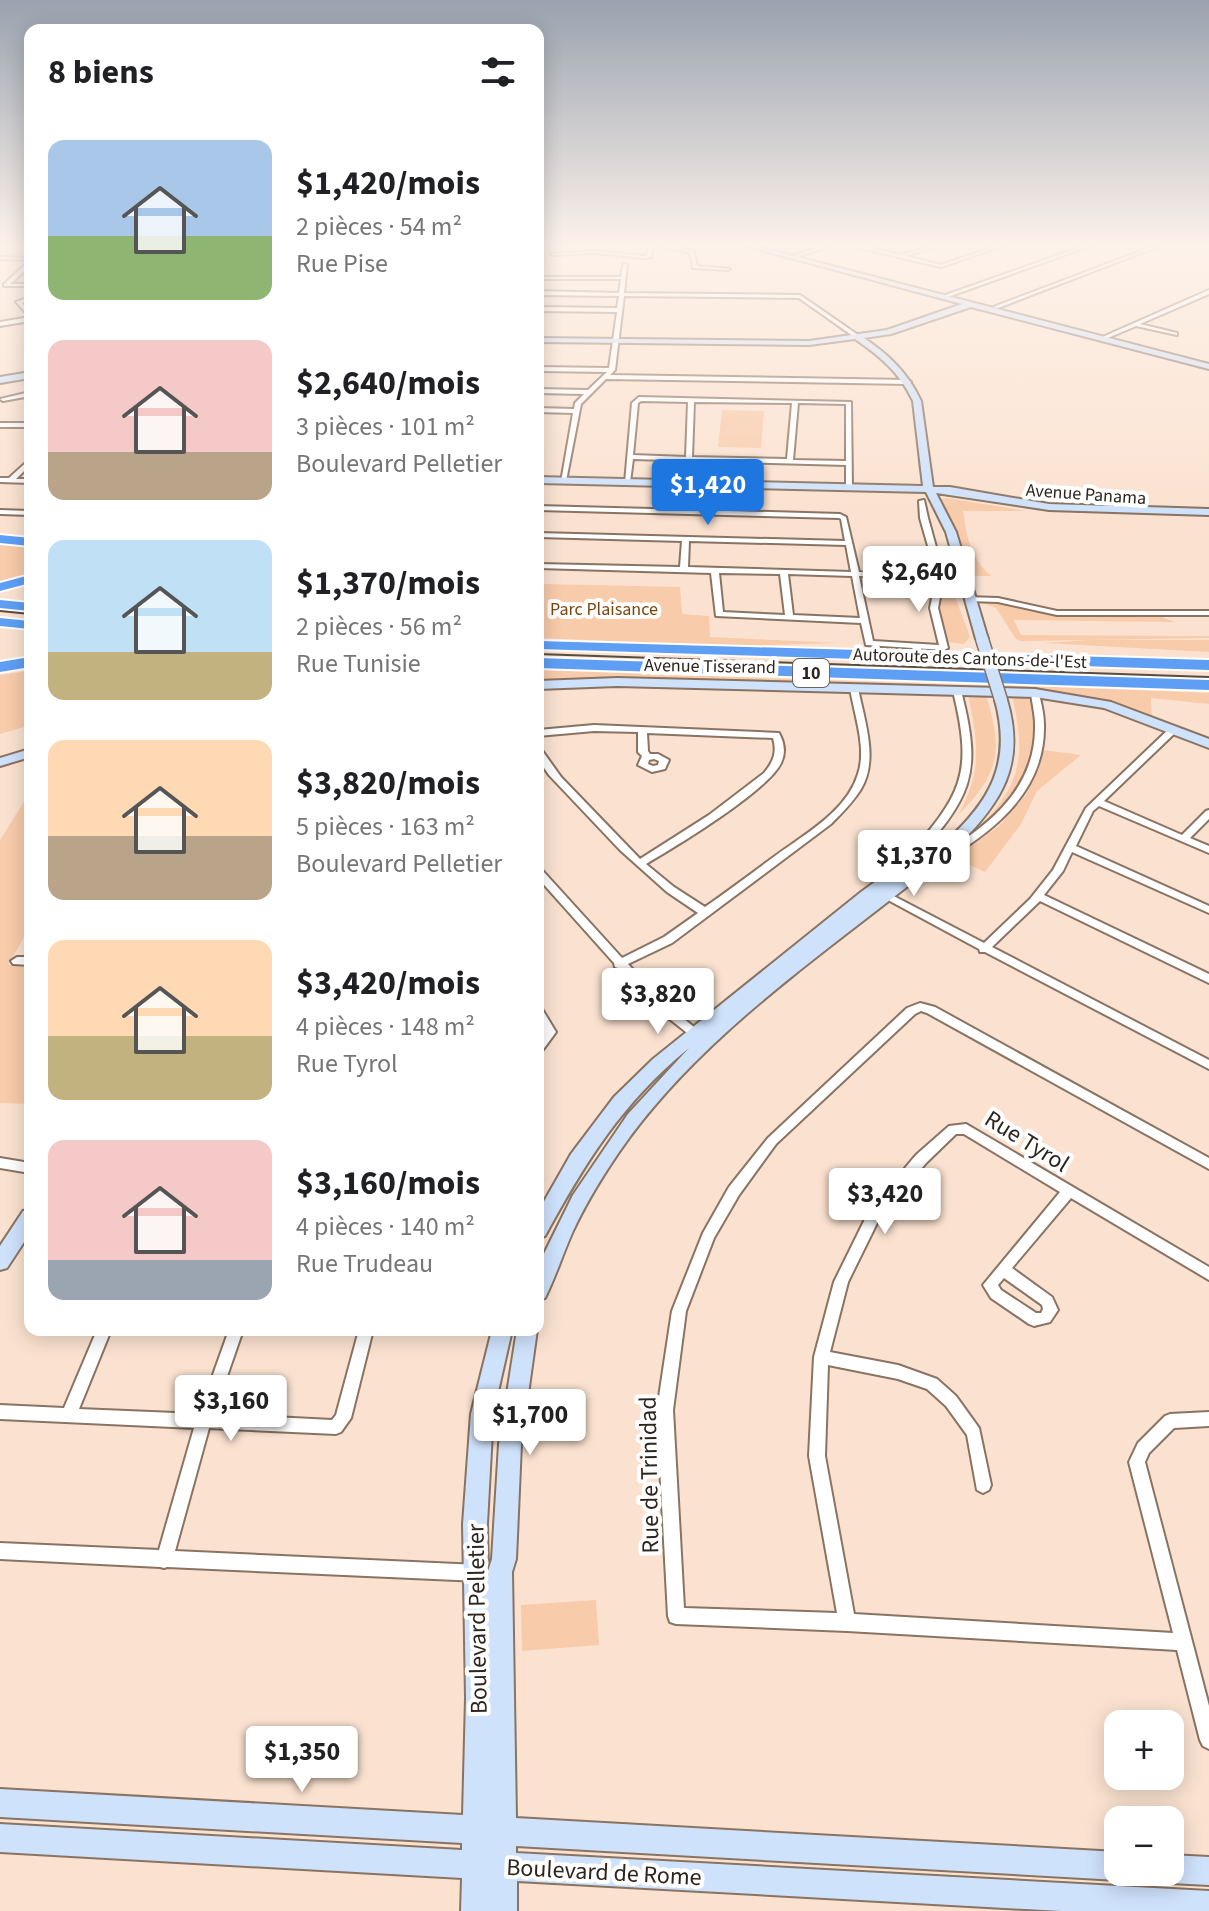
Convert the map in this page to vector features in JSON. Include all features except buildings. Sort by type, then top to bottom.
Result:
[{"type":"highway","points":[[0,536],[24,538]]},
{"type":"highway","points":[[0,587],[24,581]]},
{"type":"highway","points":[[0,604],[24,606]]},
{"type":"highway","points":[[0,622],[24,624]]},
{"type":"highway","name":"Autoroute des Cantons-de-l'Est","points":[[544,645],[1209,665]]},
{"type":"highway","points":[[1016,660],[1209,656]]},
{"type":"highway","points":[[0,667],[24,663]]},
{"type":"highway","name":"Autoroute des Cantons-de-l'Est","points":[[544,663],[1209,685]]},
{"type":"street","points":[[563,481],[576,411],[587,392],[612,370],[616,332]]},
{"type":"street","points":[[544,508],[840,516],[844,518],[869,643],[944,648],[934,608],[940,576],[924,518],[917,401],[896,372],[845,332]]},
{"type":"street","points":[[544,338],[779,344],[877,332]]},
{"type":"street","points":[[1076,332],[1103,338],[1116,332]]},
{"type":"street","points":[[1083,332],[1209,365]]},
{"type":"street","points":[[1168,332],[1175,334]]},
{"type":"street","points":[[1079,333],[1089,343]]},
{"type":"street","points":[[544,369],[612,370]]},
{"type":"street","points":[[0,378],[24,374]]},
{"type":"street","points":[[605,377],[903,382]]},
{"type":"street","points":[[903,382],[908,420]]},
{"type":"street","points":[[544,391],[587,392]]},
{"type":"street","points":[[3,399],[24,395]]},
{"type":"street","points":[[627,482],[635,403],[639,399],[848,402],[849,488]]},
{"type":"street","points":[[689,459],[691,399]]},
{"type":"street","points":[[790,461],[795,401]]},
{"type":"street","points":[[544,410],[576,411]]},
{"type":"street","points":[[2,425],[24,425]]},
{"type":"street","points":[[544,1219],[578,1159],[620,1102],[879,893],[959,839],[970,829],[1002,778],[1008,756],[1008,730],[1001,700],[968,596],[960,587],[922,492],[912,450]]},
{"type":"street","points":[[629,457],[850,463]]},
{"type":"street","points":[[11,480],[24,467]]},
{"type":"street","points":[[0,480],[24,481]]},
{"type":"street","name":"Avenue Panama","points":[[544,480],[972,493],[1049,507],[1209,514]]},
{"type":"street","points":[[693,484],[693,511]]},
{"type":"street","points":[[0,512],[24,513]]},
{"type":"street","points":[[544,535],[849,543]]},
{"type":"street","points":[[684,570],[686,539]]},
{"type":"street","points":[[544,566],[940,576]]},
{"type":"street","points":[[715,570],[719,614],[864,621]]},
{"type":"street","points":[[784,572],[789,618]]},
{"type":"street","points":[[968,596],[1057,613],[1209,613]]},
{"type":"street","name":"Avenue Tisserand","points":[[544,685],[617,682],[1035,693],[1107,705],[1209,744]]},
{"type":"street","points":[[619,964],[668,940],[828,822],[857,792],[868,764],[854,688]]},
{"type":"street","points":[[912,868],[951,812],[968,769],[968,732],[957,691]]},
{"type":"street","points":[[912,868],[955,851],[995,824],[1021,795],[1033,767],[1042,722],[1035,693]]},
{"type":"street","points":[[544,732],[594,728],[769,733],[778,738],[779,758],[774,768],[754,786],[640,863]]},
{"type":"street","points":[[642,730],[643,752],[648,757]]},
{"type":"street","points":[[984,949],[1038,896],[1071,848],[1087,812],[1173,730]]},
{"type":"street","points":[[0,762],[24,755]]},
{"type":"street","points":[[544,763],[548,771],[640,863],[680,898],[705,912]]},
{"type":"street","points":[[1097,802],[1209,850]]},
{"type":"street","points":[[1184,838],[1209,813]]},
{"type":"street","points":[[1071,848],[1209,910]]},
{"type":"street","points":[[544,879],[656,1002],[700,1037]]},
{"type":"street","points":[[879,893],[1209,1065]]},
{"type":"street","points":[[1038,896],[1209,979]]},
{"type":"street","points":[[17,961],[24,961]]},
{"type":"street","name":"Rue de Trinidad","points":[[1183,1642],[847,1622],[676,1616],[665,1410],[679,1311],[708,1237],[734,1191],[772,1141],[911,1011],[920,1007],[931,1010],[1209,1164]]},
{"type":"street","points":[[544,1022],[550,1032],[544,1040]]},
{"type":"street","points":[[544,1276],[595,1168],[700,1037]]},
{"type":"street","name":"Rue Tyrol","points":[[847,1622],[817,1456],[821,1357],[841,1282],[874,1215],[921,1159],[953,1129],[966,1129],[1209,1274]]},
{"type":"street","points":[[0,1163],[24,1167]]},
{"type":"street","points":[[1004,1270],[1068,1192]]},
{"type":"street","points":[[0,1262],[24,1226]]},
{"type":"street","points":[[69,1415],[102,1336]]},
{"type":"street","points":[[164,1560],[203,1421],[234,1336]]},
{"type":"street","points":[[0,1412],[336,1427],[343,1418],[364,1336]]},
{"type":"street","name":"Boulevard Pelletier","points":[[475,1911],[490,1866],[491,1830],[489,1573],[475,1535],[482,1414],[501,1336]]},
{"type":"street","name":"Boulevard Pelletier","points":[[489,1573],[504,1559],[505,1470],[526,1336]]},
{"type":"street","points":[[821,1357],[898,1372],[932,1384],[951,1401],[974,1433],[983,1485]]},
{"type":"street","points":[[1209,1419],[1170,1421],[1138,1456],[1140,1475],[1209,1740]]},
{"type":"street","points":[[0,1551],[489,1573]]},
{"type":"street","name":"Boulevard de Rome","points":[[0,1803],[1104,1865]]},
{"type":"street","name":"Boulevard de Rome","points":[[0,1838],[1209,1905]]},
{"type":"street","name":"Boulevard Pelletier","points":[[490,1866],[503,1911]]},
{"type":"street","points":[[1184,1870],[1209,1871]]},
{"type":"green space","points":[[722,410],[764,411],[761,448],[718,447]]},
{"type":"green space","points":[[939,499],[1027,511],[963,511],[974,554],[991,576],[970,576]]},
{"type":"green space","points":[[929,526],[970,637],[964,644],[947,642],[937,608],[943,577]]},
{"type":"green space","points":[[0,542],[24,544],[24,577],[0,583]]},
{"type":"green space","name":"Parc Plaisance","points":[[544,584],[680,587],[682,614],[709,616],[710,637],[839,643],[735,646],[544,638]]},
{"type":"green space","points":[[993,602],[1056,616],[1162,617],[1175,622],[1014,620],[1021,635],[1209,638],[1021,641],[1016,639],[996,608],[983,603]]},
{"type":"green space","points":[[1209,640],[1209,652],[1044,643]]},
{"type":"green space","points":[[544,670],[937,685],[649,679],[857,684],[544,682]]},
{"type":"green space","points":[[24,672],[24,727],[0,734],[0,675]]},
{"type":"green space","points":[[1006,685],[1209,693],[1209,704],[1151,698],[1152,718],[1099,701],[1008,689]]},
{"type":"green space","points":[[968,695],[986,695],[996,746],[990,774],[958,815],[972,785],[975,770],[976,742]]},
{"type":"green space","points":[[1012,696],[1028,697],[1036,716],[1038,736],[1034,756],[1013,793],[969,837],[999,804],[1015,774],[1019,740]]},
{"type":"green space","points":[[1043,750],[1081,755],[1037,791],[1021,824],[985,872],[954,858],[999,826],[1026,795]]},
{"type":"green space","points":[[24,802],[24,937],[8,965],[24,966],[24,1104],[0,1103],[0,840]]},
{"type":"green space","points":[[596,1600],[599,1645],[522,1651],[521,1605]]},
{"type":"tram line","points":[[0,611],[24,613]]},
{"type":"tram line","points":[[544,654],[1209,677]]}]
